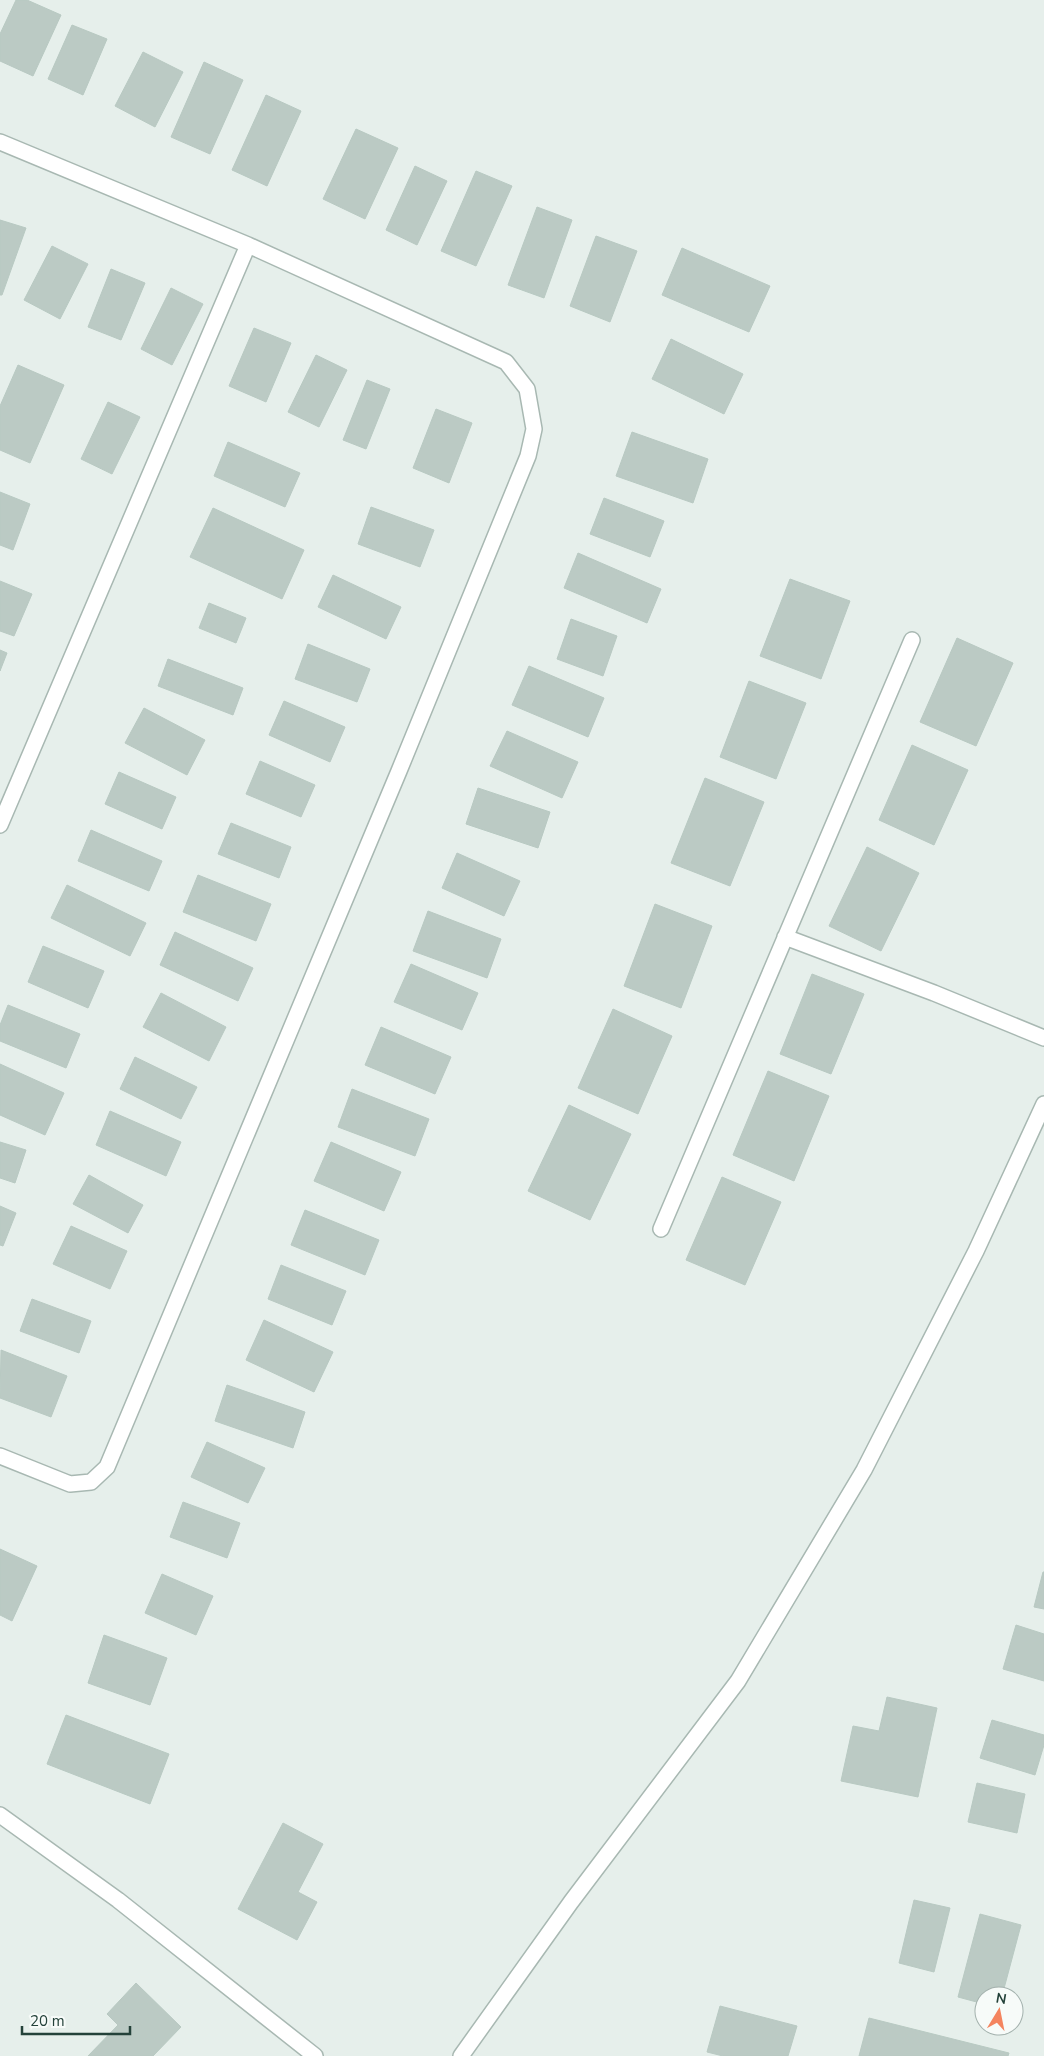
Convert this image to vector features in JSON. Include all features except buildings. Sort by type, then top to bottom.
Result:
[{"type":"street","points":[[0,142],[248,245],[506,362],[527,389],[534,429],[528,456],[403,762],[108,1466],[91,1482],[70,1484],[0,1456]]},
{"type":"street","points":[[0,825],[248,245]]},
{"type":"street","points":[[661,1229],[912,640]]},
{"type":"street","points":[[785,937],[934,993],[1044,1038]]},
{"type":"street","points":[[461,2056],[571,1902],[738,1681],[864,1470],[976,1251],[1044,1104]]},
{"type":"street","points":[[0,1815],[118,1900],[315,2056]]}]
